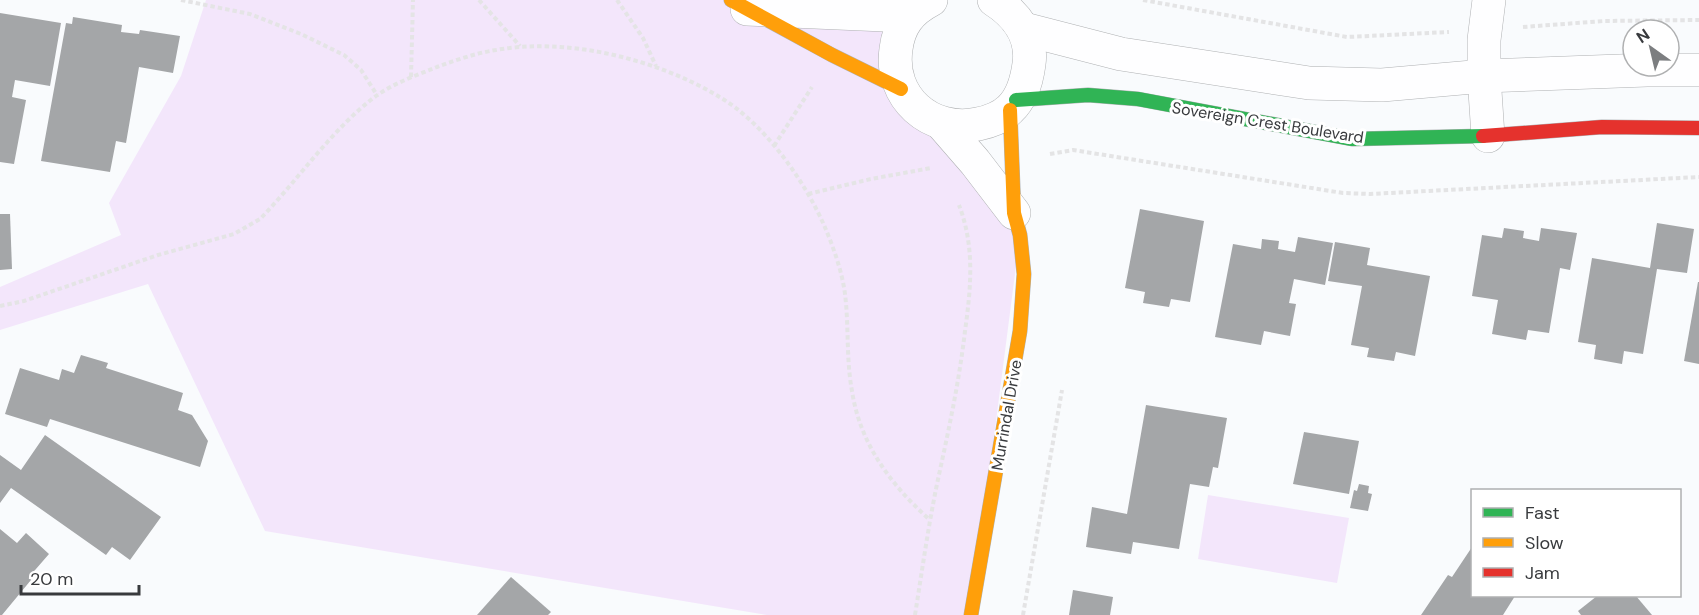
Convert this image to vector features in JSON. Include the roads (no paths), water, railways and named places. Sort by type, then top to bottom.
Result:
[{"type":"street","points":[[918,6],[897,40],[894,63],[901,89],[915,109],[942,124],[964,127],[988,122],[1013,105],[1027,81],[1031,55],[1024,29],[1009,9],[994,0]]},
{"type":"street","points":[[1488,136],[1484,40],[1489,0]]},
{"type":"street","points":[[739,4],[918,6]]},
{"type":"street","points":[[739,4],[832,55],[901,89]]},
{"type":"street","points":[[1024,29],[1121,54],[1310,83],[1382,85],[1484,76],[1647,69],[1699,70]]},
{"type":"street","name":"Sovereign Crest Boulevard","points":[[1013,105],[1088,95],[1138,99],[1223,117],[1352,139],[1488,136],[1602,127],[1699,129]]},
{"type":"street","name":"Murrindal Drive","points":[[971,615],[1020,331],[1024,274],[1020,235],[1014,213],[1013,105]]},
{"type":"street","name":"Murrindal Drive","points":[[942,124],[1014,213]]}]
